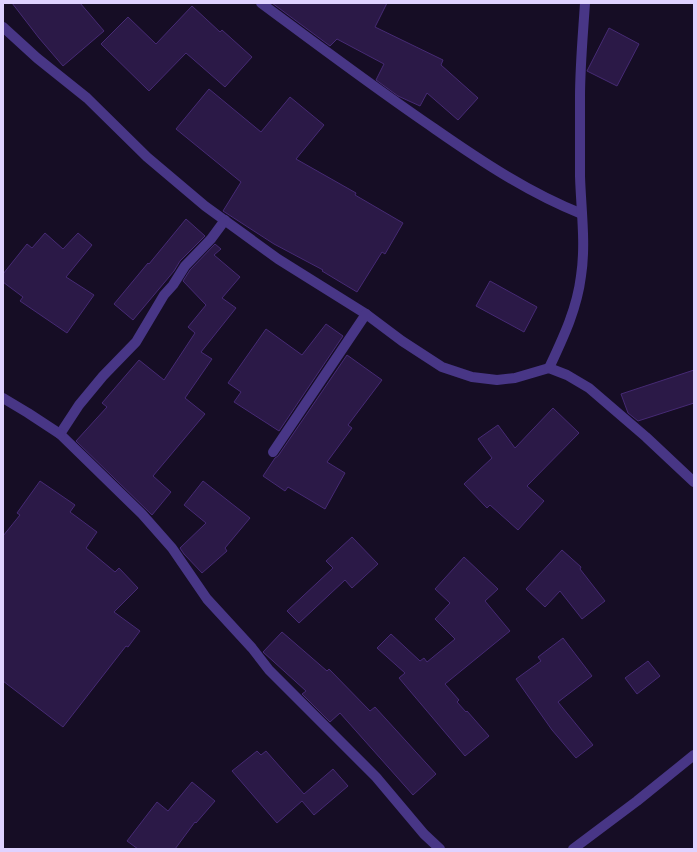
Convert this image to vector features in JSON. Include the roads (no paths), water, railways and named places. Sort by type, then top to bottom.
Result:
[{"type":"street","points":[[261,3],[400,106],[462,148],[510,178],[582,214]]},
{"type":"street","points":[[549,368],[576,305],[582,276],[583,257],[580,96],[585,3]]},
{"type":"street","points":[[3,27],[37,58],[86,98],[148,157],[205,206],[278,259],[366,314],[442,367],[472,377],[497,380],[515,378],[549,368],[567,375],[589,388],[646,437],[694,482]]},
{"type":"street","points":[[60,434],[79,405],[98,382],[136,342],[164,295],[173,285],[185,266],[211,239],[225,220]]},
{"type":"street","points":[[272,452],[366,314]]},
{"type":"street","points":[[3,398],[28,412],[60,434],[142,514],[172,548],[207,599],[252,648],[269,670],[376,777],[424,834],[440,849]]},
{"type":"street","points":[[573,849],[637,801],[694,755]]}]
